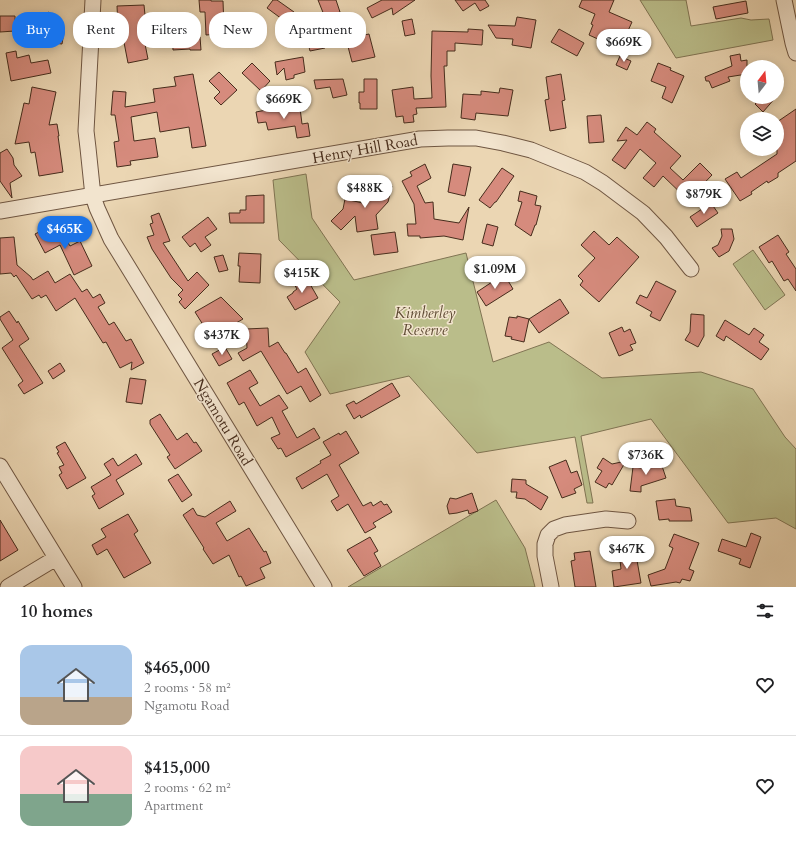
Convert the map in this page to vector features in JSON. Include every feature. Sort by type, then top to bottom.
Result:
[{"type":"street","name":"Ngamotu Road","points":[[93,0],[86,131],[93,196],[97,208],[111,239],[324,587]]},
{"type":"street","points":[[784,0],[796,53]]},
{"type":"street","name":"Henry Hill Road","points":[[0,212],[420,139],[476,138],[530,150],[585,172],[597,179],[643,214],[666,237],[691,269]]},
{"type":"street","points":[[0,466],[74,587]]},
{"type":"street","points":[[551,587],[545,556],[545,544],[548,535],[554,529],[565,525],[606,519],[628,521]]},
{"type":"street","points":[[8,587],[56,558]]},
{"type":"green space","points":[[640,0],[686,0],[691,26],[741,18],[751,20],[769,19],[773,40],[676,58]]},
{"type":"green space","name":"Kimberley Reserve","points":[[306,174],[312,218],[354,280],[466,253],[493,362],[549,342],[602,378],[701,372],[753,389],[785,437],[796,449],[796,529],[776,518],[728,523],[651,419],[581,436],[593,503],[587,503],[575,437],[477,453],[409,376],[330,394],[305,352],[340,302],[279,240],[273,180]]},
{"type":"green space","points":[[753,250],[785,295],[765,310],[733,264]]},
{"type":"green space","points":[[496,500],[525,548],[535,587],[348,587]]},
{"type":"building","points":[[199,0],[223,1],[223,12],[209,12],[209,35],[206,35],[205,12],[200,12]]},
{"type":"building","points":[[273,0],[277,0],[294,12],[275,12],[275,14],[267,8]]},
{"type":"building","points":[[318,0],[336,0],[340,12],[323,12]]},
{"type":"building","points":[[382,0],[415,0],[393,15],[392,8],[372,18],[367,8]]},
{"type":"building","points":[[455,0],[485,0],[489,6],[480,11],[475,3],[463,11]]},
{"type":"building","points":[[582,0],[614,0],[609,12],[632,22],[622,44],[602,35],[600,40],[589,35],[595,14],[579,7]]},
{"type":"building","points":[[746,1],[748,13],[716,19],[713,7]]},
{"type":"building","points":[[144,5],[145,12],[137,12],[137,48],[146,48],[148,59],[128,63],[125,48],[129,48],[129,12],[117,12],[117,6]]},
{"type":"building","points":[[0,16],[12,16],[12,31],[0,32]]},
{"type":"building","points":[[517,17],[536,20],[531,48],[512,45],[513,39],[496,38],[488,25],[515,26]]},
{"type":"building","points":[[412,19],[415,34],[405,36],[402,21]]},
{"type":"building","points":[[468,29],[483,30],[482,45],[455,43],[455,51],[447,51],[447,66],[444,66],[446,107],[416,108],[417,114],[413,115],[414,122],[404,123],[403,116],[396,117],[392,90],[413,87],[414,99],[432,98],[432,31],[468,32]]},
{"type":"building","points":[[559,29],[584,43],[577,56],[551,42]]},
{"type":"building","points":[[369,34],[375,57],[352,62],[348,48],[366,48],[366,35]]},
{"type":"building","points":[[173,48],[201,48],[201,50],[190,49],[173,50]]},
{"type":"building","points":[[309,48],[325,48],[310,51]]},
{"type":"building","points":[[16,51],[17,58],[29,55],[31,63],[48,60],[51,73],[11,81],[6,53]]},
{"type":"building","points":[[740,54],[740,75],[728,77],[730,81],[712,88],[709,81],[706,81],[705,77],[732,66],[730,56]]},
{"type":"building","points":[[620,56],[631,61],[627,70],[616,65]]},
{"type":"building","points":[[303,57],[305,72],[294,75],[294,78],[286,80],[284,68],[277,75],[275,62]]},
{"type":"building","points":[[252,63],[270,81],[261,91],[242,73]]},
{"type":"building","points":[[658,63],[671,68],[670,70],[684,76],[672,103],[662,98],[666,87],[651,81]]},
{"type":"building","points":[[219,72],[237,90],[221,105],[214,98],[220,92],[209,81]]},
{"type":"building","points":[[193,74],[206,146],[192,148],[189,127],[160,132],[157,112],[131,117],[134,141],[155,138],[158,157],[130,161],[131,165],[117,167],[114,142],[119,141],[115,115],[111,115],[113,91],[126,92],[125,107],[155,102],[153,89],[176,86],[174,77]]},
{"type":"building","points":[[561,74],[565,100],[562,101],[566,128],[550,131],[545,100],[549,99],[546,77]]},
{"type":"building","points":[[343,79],[347,95],[333,98],[330,87],[316,89],[314,80]]},
{"type":"building","points":[[364,79],[377,79],[377,109],[360,109],[359,92],[364,92]]},
{"type":"building","points":[[32,87],[56,92],[49,125],[57,124],[63,172],[39,176],[35,152],[31,153],[29,142],[15,144],[24,103],[29,104]]},
{"type":"building","points":[[500,88],[513,90],[508,116],[476,113],[475,120],[461,118],[463,94],[481,95],[481,91],[499,93]]},
{"type":"building","points":[[755,104],[770,104],[763,112]]},
{"type":"building","points":[[292,105],[292,109],[300,108],[302,124],[308,123],[310,136],[297,138],[295,126],[268,130],[266,122],[258,123],[256,112]]},
{"type":"building","points":[[796,109],[796,161],[778,173],[778,177],[768,183],[767,181],[751,192],[752,194],[740,201],[725,179],[737,172],[741,178],[774,156],[784,156],[784,117]]},
{"type":"building","points":[[601,115],[604,142],[589,143],[587,116]]},
{"type":"building","points":[[647,122],[656,129],[654,132],[681,156],[670,168],[683,180],[700,163],[712,175],[688,200],[663,176],[654,187],[643,178],[656,163],[640,149],[625,169],[612,160],[627,140],[617,141],[626,127],[637,135]]},
{"type":"building","points":[[7,149],[13,158],[14,165],[22,176],[10,183],[12,198],[0,181],[0,153]]},
{"type":"building","points":[[425,164],[431,178],[417,186],[425,203],[433,202],[434,219],[459,223],[469,207],[463,240],[444,236],[420,238],[420,236],[408,236],[407,224],[416,224],[414,204],[402,181],[412,176],[410,172]]},
{"type":"building","points":[[453,164],[471,167],[465,196],[448,192]]},
{"type":"building","points":[[502,168],[514,176],[490,208],[479,200]]},
{"type":"building","points":[[373,182],[392,186],[388,202],[376,215],[378,229],[357,232],[355,216],[341,230],[331,221],[343,209],[345,199],[367,204]]},
{"type":"building","points":[[520,191],[537,196],[535,205],[541,206],[536,225],[531,236],[515,225],[522,202],[518,201]]},
{"type":"building","points":[[264,195],[264,223],[230,223],[229,213],[240,213],[240,210],[246,210],[246,196]]},
{"type":"building","points":[[711,203],[718,213],[697,227],[690,217]]},
{"type":"building","points":[[159,213],[170,241],[163,243],[188,281],[197,272],[209,285],[185,309],[179,302],[182,299],[178,295],[183,290],[171,278],[152,249],[147,237],[154,235],[150,224],[153,223],[151,216]]},
{"type":"building","points":[[208,217],[217,229],[205,237],[211,245],[201,252],[195,243],[190,247],[182,237]]},
{"type":"building","points":[[487,224],[498,227],[493,246],[482,243]]},
{"type":"building","points":[[45,229],[49,235],[60,229],[70,246],[80,241],[92,266],[74,275],[60,245],[45,253],[35,234]]},
{"type":"building","points":[[721,229],[732,229],[734,239],[729,251],[719,257],[712,248],[718,245],[722,236]]},
{"type":"building","points":[[594,231],[609,245],[617,237],[639,257],[599,302],[580,285],[583,281],[578,276],[595,258],[581,245]]},
{"type":"building","points":[[395,232],[398,252],[374,255],[371,235]]},
{"type":"building","points":[[778,235],[789,252],[786,254],[796,269],[796,291],[788,279],[784,281],[772,261],[769,263],[759,247]]},
{"type":"building","points":[[14,237],[17,265],[33,280],[48,271],[55,283],[70,274],[82,292],[87,289],[93,298],[100,294],[105,303],[98,307],[109,325],[114,322],[126,341],[131,339],[144,363],[131,370],[132,362],[120,368],[106,342],[103,343],[75,298],[56,311],[46,295],[41,298],[39,295],[32,299],[16,275],[14,277],[11,273],[0,274],[0,238]]},
{"type":"building","points":[[239,253],[261,254],[260,283],[239,282]]},
{"type":"building","points":[[223,255],[228,270],[219,272],[214,257]]},
{"type":"building","points":[[504,274],[513,289],[486,306],[477,292]]},
{"type":"building","points":[[306,277],[318,298],[295,310],[287,297],[297,289],[294,284]]},
{"type":"building","points":[[656,281],[676,291],[660,321],[650,316],[652,312],[636,303],[640,295],[647,298]]},
{"type":"building","points":[[221,297],[243,319],[219,333],[213,323],[205,328],[195,312]]},
{"type":"building","points":[[560,299],[569,313],[539,333],[529,319]]},
{"type":"building","points":[[9,311],[17,323],[18,321],[29,339],[19,346],[43,383],[24,394],[18,385],[23,381],[2,348],[13,340],[0,319],[0,317]]},
{"type":"building","points":[[691,314],[704,315],[704,336],[698,347],[685,340],[690,332]]},
{"type":"building","points":[[517,316],[529,319],[524,342],[505,336],[509,317],[517,318]]},
{"type":"building","points":[[725,320],[749,335],[754,328],[764,335],[759,342],[769,349],[761,360],[726,336],[724,341],[716,336]]},
{"type":"building","points":[[622,327],[624,332],[630,329],[636,343],[630,345],[633,350],[619,356],[609,333]]},
{"type":"building","points":[[268,328],[269,347],[278,342],[298,373],[306,368],[321,395],[310,402],[301,386],[287,394],[261,351],[243,361],[238,353],[247,348],[246,329]]},
{"type":"building","points":[[225,347],[232,359],[219,366],[212,354]]},
{"type":"building","points":[[60,363],[65,371],[53,379],[48,371]]},
{"type":"building","points":[[250,370],[258,383],[249,388],[260,406],[279,395],[288,408],[282,411],[297,438],[314,428],[320,438],[286,457],[281,448],[278,449],[271,438],[280,434],[272,417],[257,426],[244,402],[239,405],[227,383]]},
{"type":"building","points":[[130,378],[146,380],[142,404],[126,402]]},
{"type":"building","points":[[392,383],[400,396],[361,418],[360,415],[354,419],[346,405],[354,401],[356,404]]},
{"type":"building","points":[[160,414],[177,440],[187,433],[202,451],[175,469],[167,457],[170,455],[150,424],[150,420]]},
{"type":"building","points":[[346,431],[359,453],[339,465],[363,506],[371,502],[373,506],[381,501],[384,505],[387,504],[392,512],[373,523],[376,527],[365,533],[348,504],[337,511],[331,501],[339,496],[327,474],[302,489],[296,478],[331,455],[323,442],[339,433],[340,435]]},
{"type":"building","points":[[65,442],[86,478],[67,489],[59,475],[62,473],[59,467],[64,465],[57,453],[59,452],[56,447]]},
{"type":"building","points":[[136,454],[142,464],[116,480],[124,494],[99,509],[92,496],[95,494],[91,487],[111,475],[104,464],[113,458],[118,466]]},
{"type":"building","points":[[603,458],[612,464],[626,461],[612,485],[609,483],[606,488],[595,482],[602,471],[597,468]]},
{"type":"building","points":[[566,460],[571,473],[577,471],[582,485],[574,489],[576,493],[562,498],[549,467]]},
{"type":"building","points":[[661,463],[666,478],[641,486],[641,492],[630,491],[633,467],[642,468]]},
{"type":"building","points":[[178,474],[192,495],[182,502],[168,480]]},
{"type":"building","points":[[512,479],[526,480],[526,484],[548,497],[541,510],[525,499],[516,498],[517,492],[511,492]]},
{"type":"building","points":[[472,493],[478,511],[469,514],[468,510],[449,514],[447,506],[450,498],[456,499]]},
{"type":"building","points":[[675,499],[676,506],[690,508],[692,521],[669,521],[669,519],[659,520],[656,501]]},
{"type":"building","points":[[230,501],[236,511],[216,523],[227,541],[249,528],[264,552],[266,551],[271,563],[260,568],[265,578],[246,586],[241,576],[239,577],[229,555],[213,564],[183,515],[193,508],[197,515],[205,517]]},
{"type":"building","points":[[128,514],[138,531],[134,534],[151,563],[124,578],[107,549],[97,555],[92,545],[106,537],[101,529]]},
{"type":"building","points":[[0,520],[18,550],[0,561]]},
{"type":"building","points":[[751,533],[761,537],[750,568],[739,564],[741,559],[718,551],[722,539],[746,547]]},
{"type":"building","points":[[674,534],[699,543],[689,569],[694,571],[690,581],[682,579],[680,583],[676,582],[651,586],[648,575],[665,569],[673,548],[669,546]]},
{"type":"building","points":[[370,537],[378,551],[374,553],[381,566],[364,576],[347,550]]},
{"type":"building","points":[[635,549],[641,583],[614,587],[612,571],[621,569],[619,552]]},
{"type":"building","points":[[590,551],[596,587],[575,587],[571,561],[575,560],[574,553]]}]
